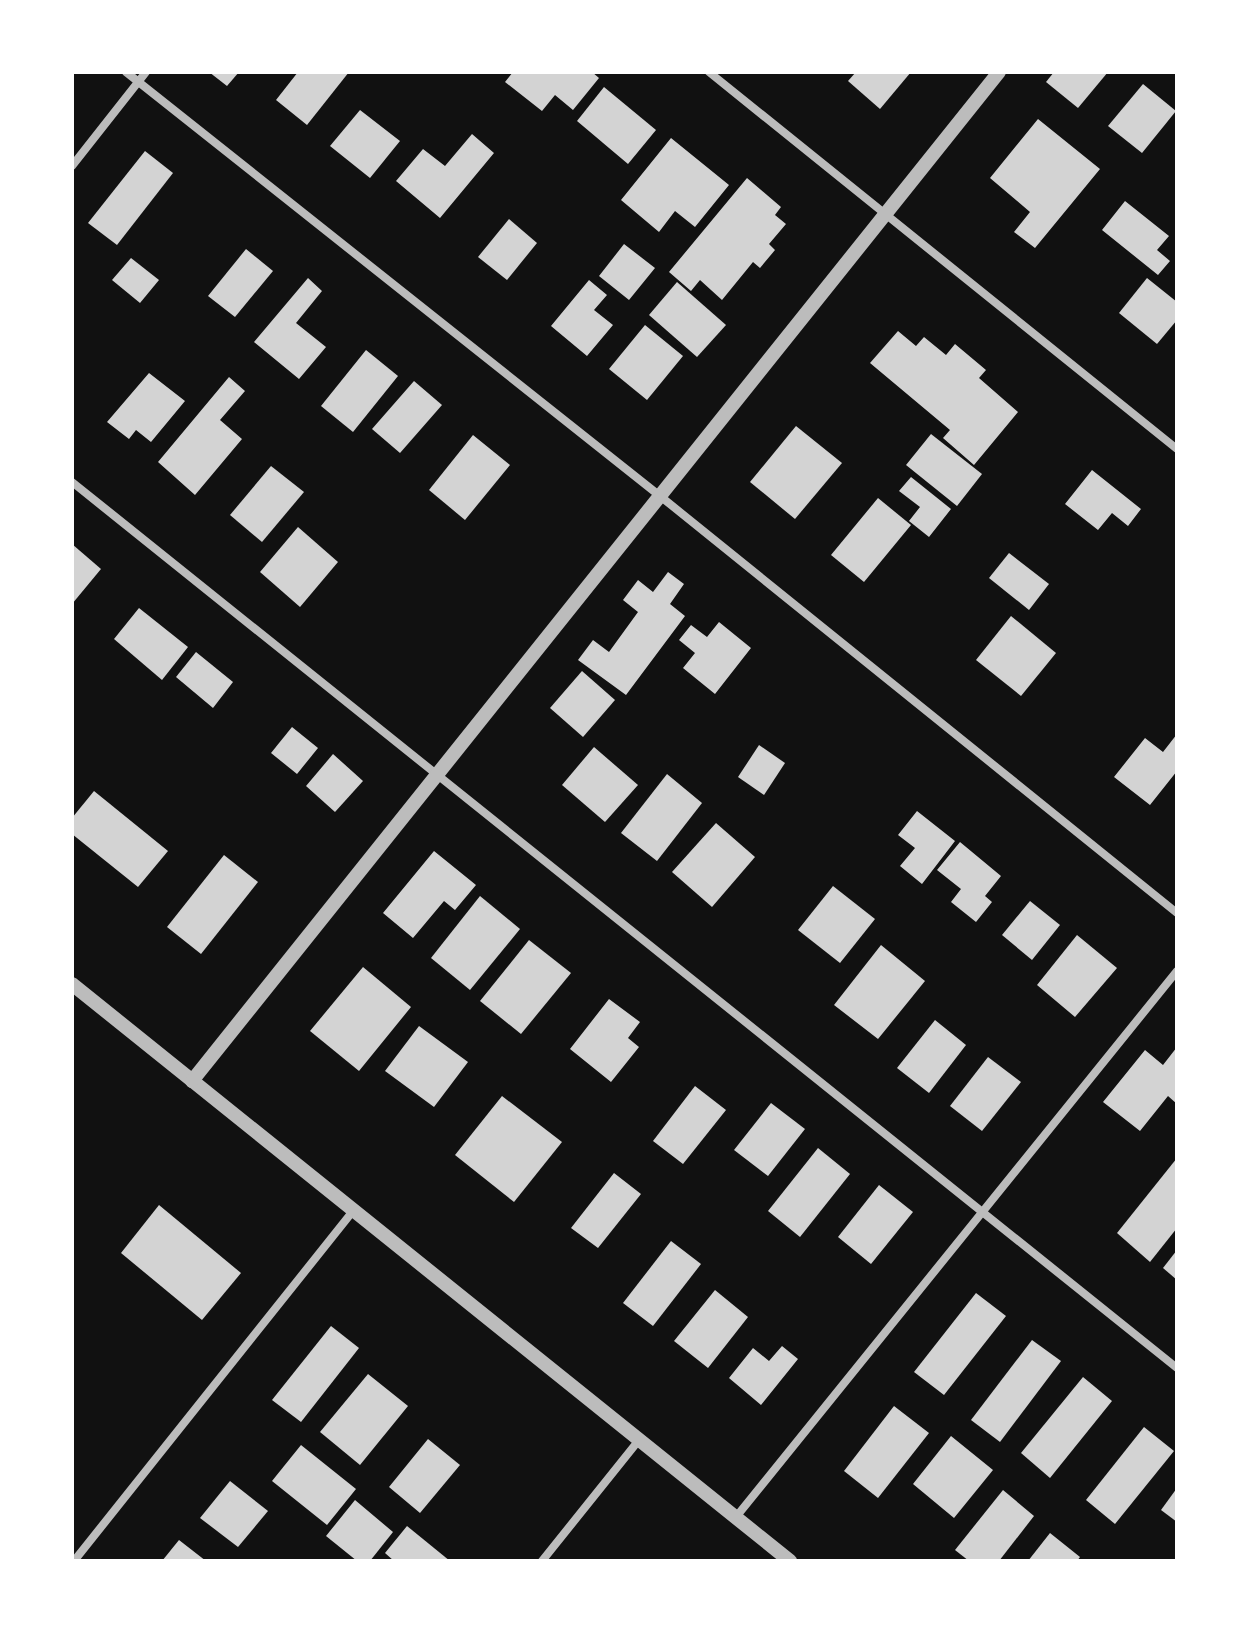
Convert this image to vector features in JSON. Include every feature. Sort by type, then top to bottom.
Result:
[{"type":"street","points":[[126,72],[660,496],[1177,913]]},
{"type":"street","points":[[72,166],[146,72]]},
{"type":"street","points":[[709,72],[1177,449]]},
{"type":"street","points":[[192,1081],[999,72]]},
{"type":"street","points":[[72,482],[1177,1368]]},
{"type":"street","points":[[736,1517],[1177,971]]},
{"type":"street","points":[[72,984],[790,1561]]},
{"type":"street","points":[[74,1561],[353,1211]]},
{"type":"street","points":[[542,1561],[639,1440]]},
{"type":"building","points":[[209,72],[239,72],[227,86]]},
{"type":"building","points":[[298,72],[349,72],[307,125],[276,100]]},
{"type":"building","points":[[513,72],[592,72],[599,78],[573,110],[555,95],[542,111],[505,82]]},
{"type":"building","points":[[856,72],[911,72],[880,109],[848,81]]},
{"type":"building","points":[[1054,72],[1108,72],[1078,108],[1046,82]]},
{"type":"building","points":[[1143,84],[1176,111],[1142,153],[1108,126]]},
{"type":"building","points":[[604,87],[656,130],[628,164],[577,121]]},
{"type":"building","points":[[360,110],[400,141],[370,178],[330,146]]},
{"type":"building","points":[[1038,119],[1100,169],[1035,248],[1014,232],[1030,212],[990,178]]},
{"type":"building","points":[[472,134],[494,153],[440,218],[396,181],[423,149],[445,166]]},
{"type":"building","points":[[671,138],[729,185],[695,227],[675,211],[659,232],[621,200]]},
{"type":"building","points":[[145,151],[173,173],[117,245],[88,223]]},
{"type":"building","points":[[747,178],[781,207],[775,215],[786,224],[769,244],[775,250],[760,268],[753,262],[722,300],[700,280],[691,291],[669,272]]},
{"type":"building","points":[[1125,201],[1169,236],[1157,250],[1170,261],[1158,275],[1102,230]]},
{"type":"building","points":[[509,219],[537,243],[507,280],[478,257]]},
{"type":"building","points":[[624,244],[655,268],[629,300],[599,276]]},
{"type":"building","points":[[246,249],[273,271],[235,317],[208,296]]},
{"type":"building","points":[[131,258],[159,280],[140,303],[112,280]]},
{"type":"building","points":[[308,278],[322,291],[296,323],[326,347],[299,379],[254,342]]},
{"type":"building","points":[[1147,278],[1177,302],[1177,320],[1157,344],[1119,313]]},
{"type":"building","points":[[589,280],[607,295],[594,310],[613,325],[587,356],[551,326]]},
{"type":"building","points":[[677,282],[726,325],[697,357],[649,315]]},
{"type":"building","points":[[645,325],[683,356],[647,400],[609,369]]},
{"type":"building","points":[[898,331],[916,346],[924,337],[946,355],[955,344],[986,370],[979,378],[1018,412],[974,465],[943,438],[950,430],[870,363]]},
{"type":"building","points":[[366,350],[398,376],[353,432],[321,406]]},
{"type":"building","points":[[149,373],[185,401],[151,442],[136,430],[129,439],[107,422]]},
{"type":"building","points":[[229,377],[245,391],[220,420],[242,439],[195,495],[158,462]]},
{"type":"building","points":[[414,381],[442,405],[400,453],[372,429]]},
{"type":"building","points":[[796,426],[842,463],[795,519],[750,482]]},
{"type":"building","points":[[931,434],[982,474],[957,506],[906,465]]},
{"type":"building","points":[[473,435],[510,465],[465,520],[429,490]]},
{"type":"building","points":[[271,466],[304,492],[262,542],[230,515]]},
{"type":"building","points":[[1092,470],[1141,509],[1128,526],[1112,513],[1098,530],[1065,504]]},
{"type":"building","points":[[911,477],[951,509],[929,537],[909,521],[920,507],[899,491]]},
{"type":"building","points":[[878,498],[911,525],[864,582],[831,555]]},
{"type":"building","points":[[298,527],[338,562],[300,607],[260,572]]},
{"type":"building","points":[[72,544],[101,569],[72,604]]},
{"type":"building","points":[[1009,553],[1049,584],[1029,610],[989,578]]},
{"type":"building","points":[[668,572],[684,584],[670,604],[685,616],[626,695],[578,660],[593,640],[609,652],[638,612],[623,600],[638,580],[653,592]]},
{"type":"building","points":[[139,608],[188,647],[162,680],[114,639]]},
{"type":"building","points":[[1011,616],[1056,653],[1021,696],[976,660]]},
{"type":"building","points":[[719,622],[751,648],[715,694],[683,668],[695,653],[679,640],[691,625],[707,637]]},
{"type":"building","points":[[196,652],[233,682],[213,708],[176,677]]},
{"type":"building","points":[[582,671],[615,700],[583,737],[550,708]]},
{"type":"building","points":[[292,727],[318,748],[297,774],[271,753]]},
{"type":"building","points":[[1177,734],[1177,771],[1150,805],[1114,777],[1145,738],[1163,752]]},
{"type":"building","points":[[759,745],[785,763],[764,795],[738,777]]},
{"type":"building","points":[[594,747],[638,785],[605,822],[562,785]]},
{"type":"building","points":[[333,754],[363,781],[335,812],[306,786]]},
{"type":"building","points":[[667,774],[702,803],[657,861],[621,833]]},
{"type":"building","points":[[94,791],[168,851],[138,887],[72,834],[72,818]]},
{"type":"building","points":[[917,811],[955,841],[922,884],[900,866],[915,848],[898,835]]},
{"type":"building","points":[[716,823],[755,857],[712,907],[672,872]]},
{"type":"building","points":[[960,842],[1001,876],[985,896],[992,902],[976,922],[951,902],[961,889],[937,870]]},
{"type":"building","points":[[434,851],[476,885],[455,910],[444,901],[413,938],[383,913]]},
{"type":"building","points":[[224,855],[258,882],[201,954],[167,927]]},
{"type":"building","points":[[833,886],[875,919],[840,963],[798,930]]},
{"type":"building","points":[[480,896],[520,929],[470,990],[431,958]]},
{"type":"building","points":[[1030,901],[1060,925],[1032,960],[1002,935]]},
{"type":"building","points":[[1077,935],[1117,968],[1075,1017],[1037,985]]},
{"type":"building","points":[[529,940],[571,973],[521,1034],[480,1001]]},
{"type":"building","points":[[881,945],[925,981],[878,1039],[834,1005]]},
{"type":"building","points":[[363,967],[411,1007],[359,1071],[310,1031]]},
{"type":"building","points":[[609,999],[640,1022],[628,1038],[639,1047],[611,1082],[570,1049]]},
{"type":"building","points":[[935,1020],[966,1045],[929,1093],[897,1068]]},
{"type":"building","points":[[419,1026],[468,1062],[434,1107],[385,1071]]},
{"type":"building","points":[[1177,1047],[1177,1104],[1168,1096],[1140,1131],[1103,1102],[1145,1050],[1163,1065]]},
{"type":"building","points":[[988,1057],[1021,1082],[982,1131],[950,1106]]},
{"type":"building","points":[[695,1086],[726,1110],[683,1164],[653,1141]]},
{"type":"building","points":[[502,1096],[562,1142],[514,1202],[455,1155]]},
{"type":"building","points":[[771,1103],[805,1129],[768,1176],[734,1150]]},
{"type":"building","points":[[818,1148],[850,1174],[800,1237],[768,1211]]},
{"type":"building","points":[[1177,1158],[1177,1228],[1150,1262],[1117,1233]]},
{"type":"building","points":[[614,1173],[641,1194],[598,1248],[571,1228]]},
{"type":"building","points":[[879,1185],[913,1212],[871,1264],[838,1237]]},
{"type":"building","points":[[159,1205],[241,1273],[202,1320],[121,1253]]},
{"type":"building","points":[[671,1241],[701,1264],[653,1326],[623,1303]]},
{"type":"building","points":[[1177,1250],[1177,1280],[1163,1268]]},
{"type":"building","points":[[715,1290],[748,1317],[708,1368],[674,1341]]},
{"type":"building","points":[[976,1293],[1006,1316],[944,1395],[914,1372]]},
{"type":"building","points":[[331,1326],[359,1348],[301,1422],[272,1400]]},
{"type":"building","points":[[1032,1340],[1061,1361],[1000,1442],[971,1420]]},
{"type":"building","points":[[782,1346],[798,1359],[761,1405],[729,1378],[753,1348],[769,1361]]},
{"type":"building","points":[[368,1374],[408,1406],[360,1465],[320,1432]]},
{"type":"building","points":[[1083,1377],[1112,1401],[1050,1478],[1021,1453]]},
{"type":"building","points":[[894,1406],[929,1433],[878,1498],[844,1471]]},
{"type":"building","points":[[1144,1427],[1174,1451],[1115,1524],[1086,1500]]},
{"type":"building","points":[[951,1436],[993,1470],[954,1518],[913,1484]]},
{"type":"building","points":[[428,1439],[460,1465],[420,1513],[389,1487]]},
{"type":"building","points":[[301,1445],[356,1489],[327,1525],[272,1481]]},
{"type":"building","points":[[230,1481],[268,1511],[238,1547],[200,1518]]},
{"type":"building","points":[[1177,1488],[1177,1522],[1161,1510]]},
{"type":"building","points":[[1003,1490],[1034,1516],[999,1561],[969,1561],[955,1550]]},
{"type":"building","points":[[355,1500],[393,1532],[370,1561],[357,1561],[326,1536]]},
{"type":"building","points":[[407,1526],[450,1561],[394,1561],[385,1553]]},
{"type":"building","points":[[1050,1533],[1080,1557],[1077,1561],[1028,1561]]},
{"type":"building","points":[[179,1540],[206,1561],[162,1561]]}]
